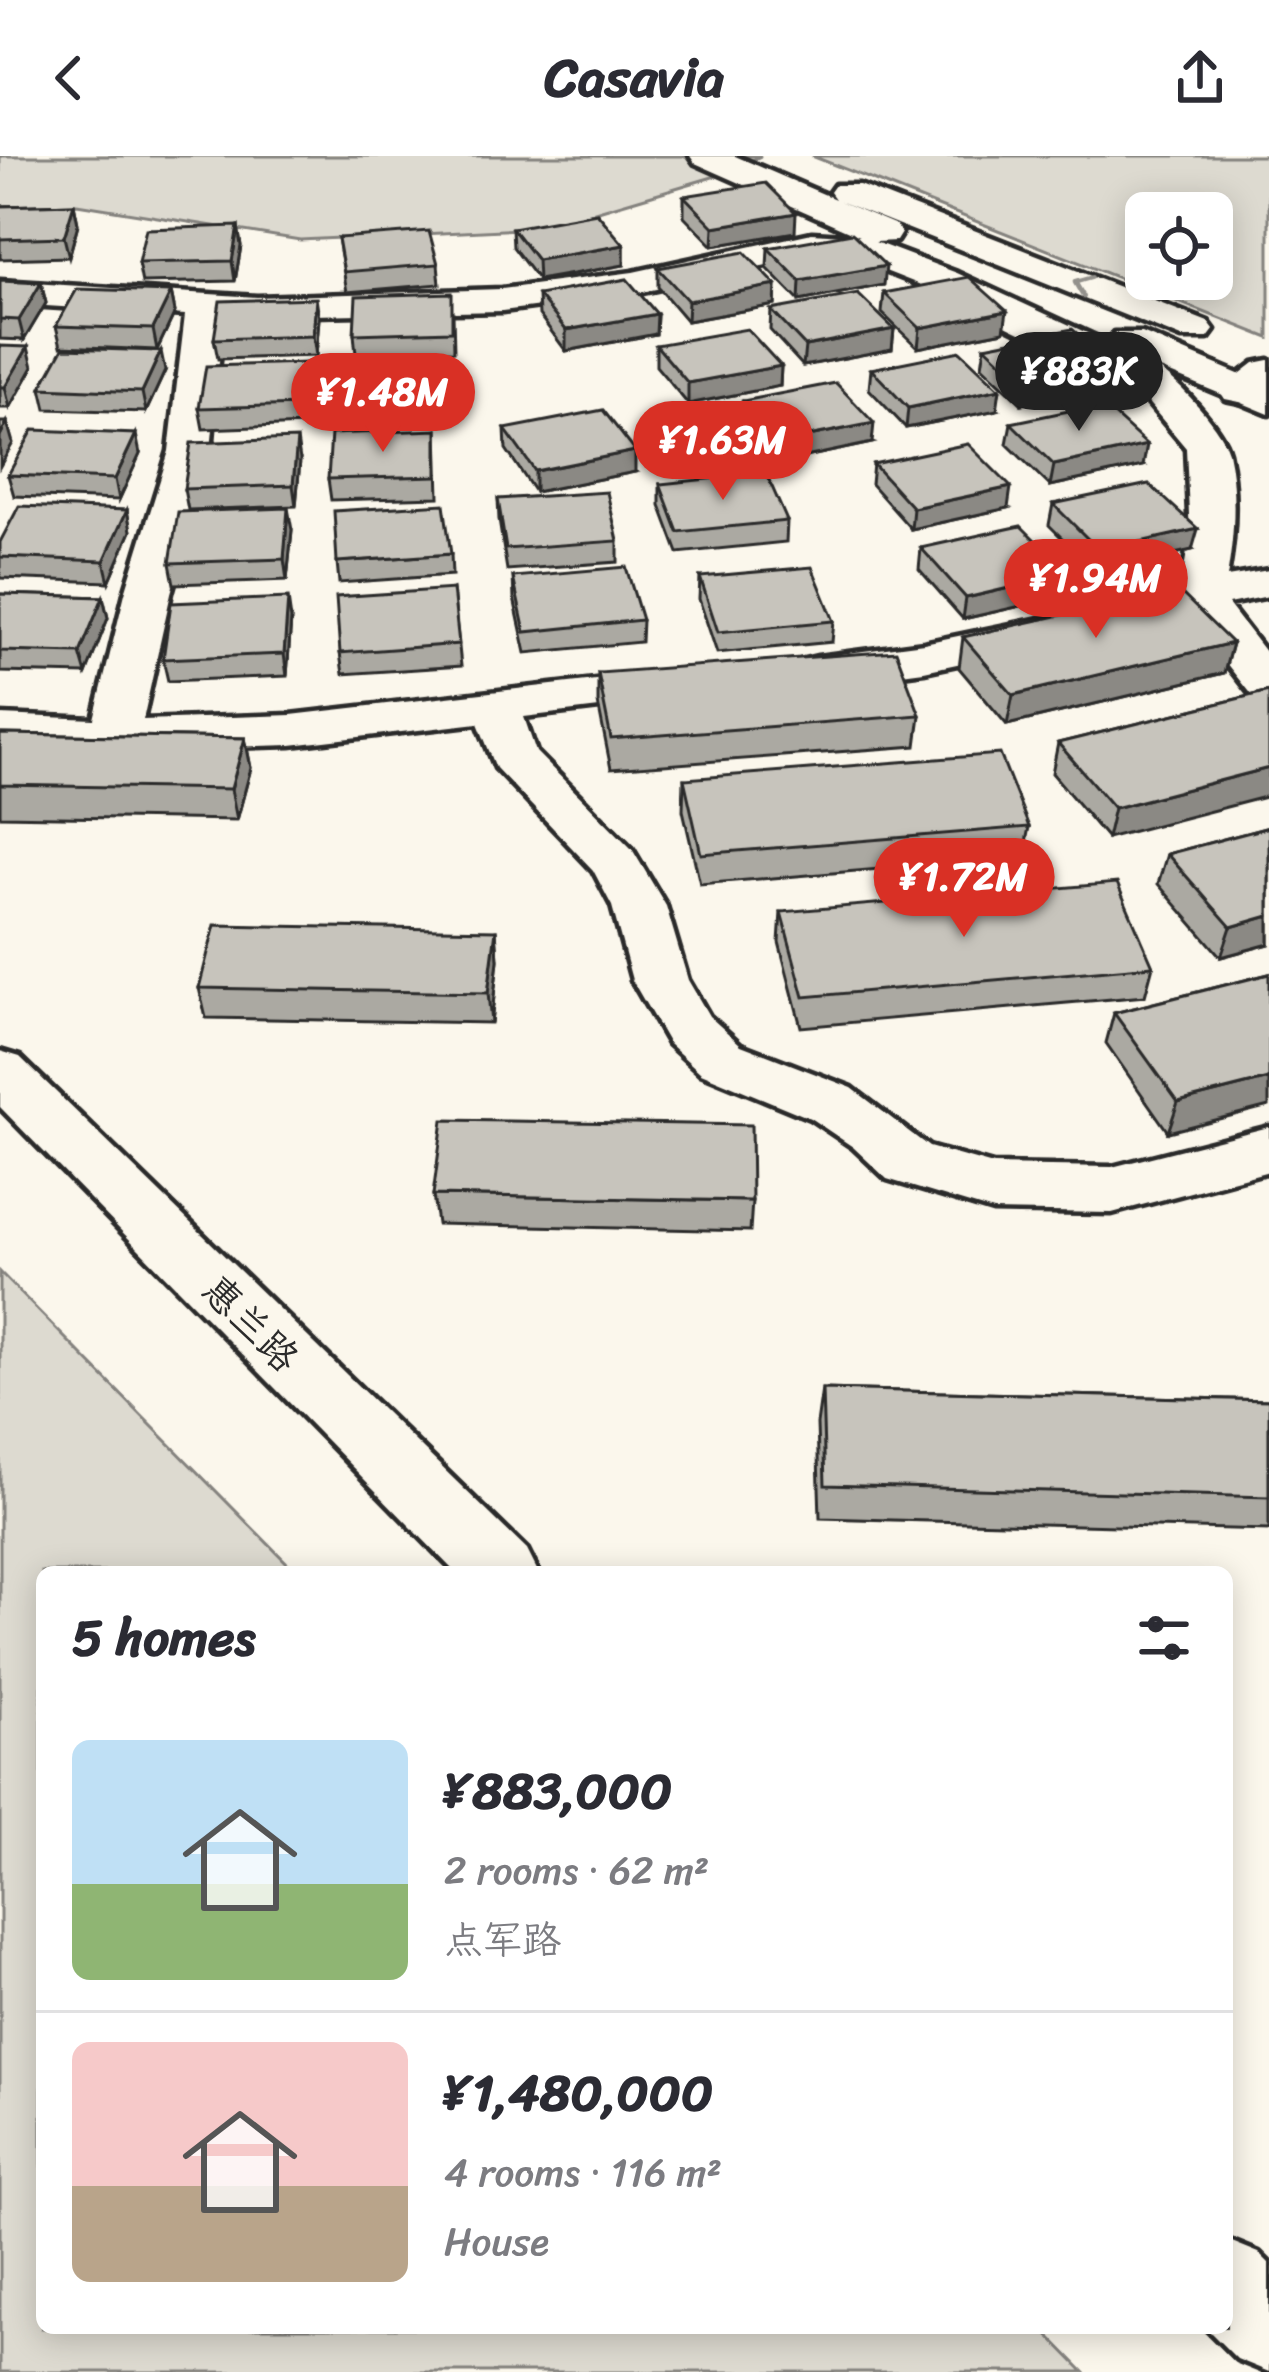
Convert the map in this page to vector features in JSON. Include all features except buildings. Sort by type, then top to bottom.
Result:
[{"type":"street","points":[[730,159],[1253,369]]},
{"type":"street","points":[[0,292],[205,307],[502,300],[633,283],[812,244],[846,243],[944,281],[1150,380],[1207,448],[1212,536],[1202,592],[1209,616],[1269,686]]},
{"type":"street","points":[[115,734],[190,452],[205,307]]},
{"type":"street","points":[[1207,448],[1269,430]]},
{"type":"street","points":[[0,730],[115,734],[291,730],[748,678],[924,657],[1202,592],[1269,583]]},
{"type":"street","points":[[496,704],[513,758],[614,861],[639,906],[660,980],[689,1030],[721,1059],[831,1103],[908,1163],[993,1188],[1112,1190],[1269,1149]]},
{"type":"street","name":"惠兰路","points":[[0,1072],[496,1566]]},
{"type":"street","points":[[1233,2290],[1269,2327]]},
{"type":"shaded area","points":[[0,156],[761,156],[716,176],[541,228],[300,240],[77,204],[0,217]]},
{"type":"shaded area","points":[[812,156],[1269,156],[1269,338],[1174,300],[1233,300],[1233,192],[1125,192],[1125,281]]},
{"type":"shaded area","points":[[0,1272],[290,1566],[36,1566],[36,2334],[1047,2334],[1084,2372],[0,2372]]}]
